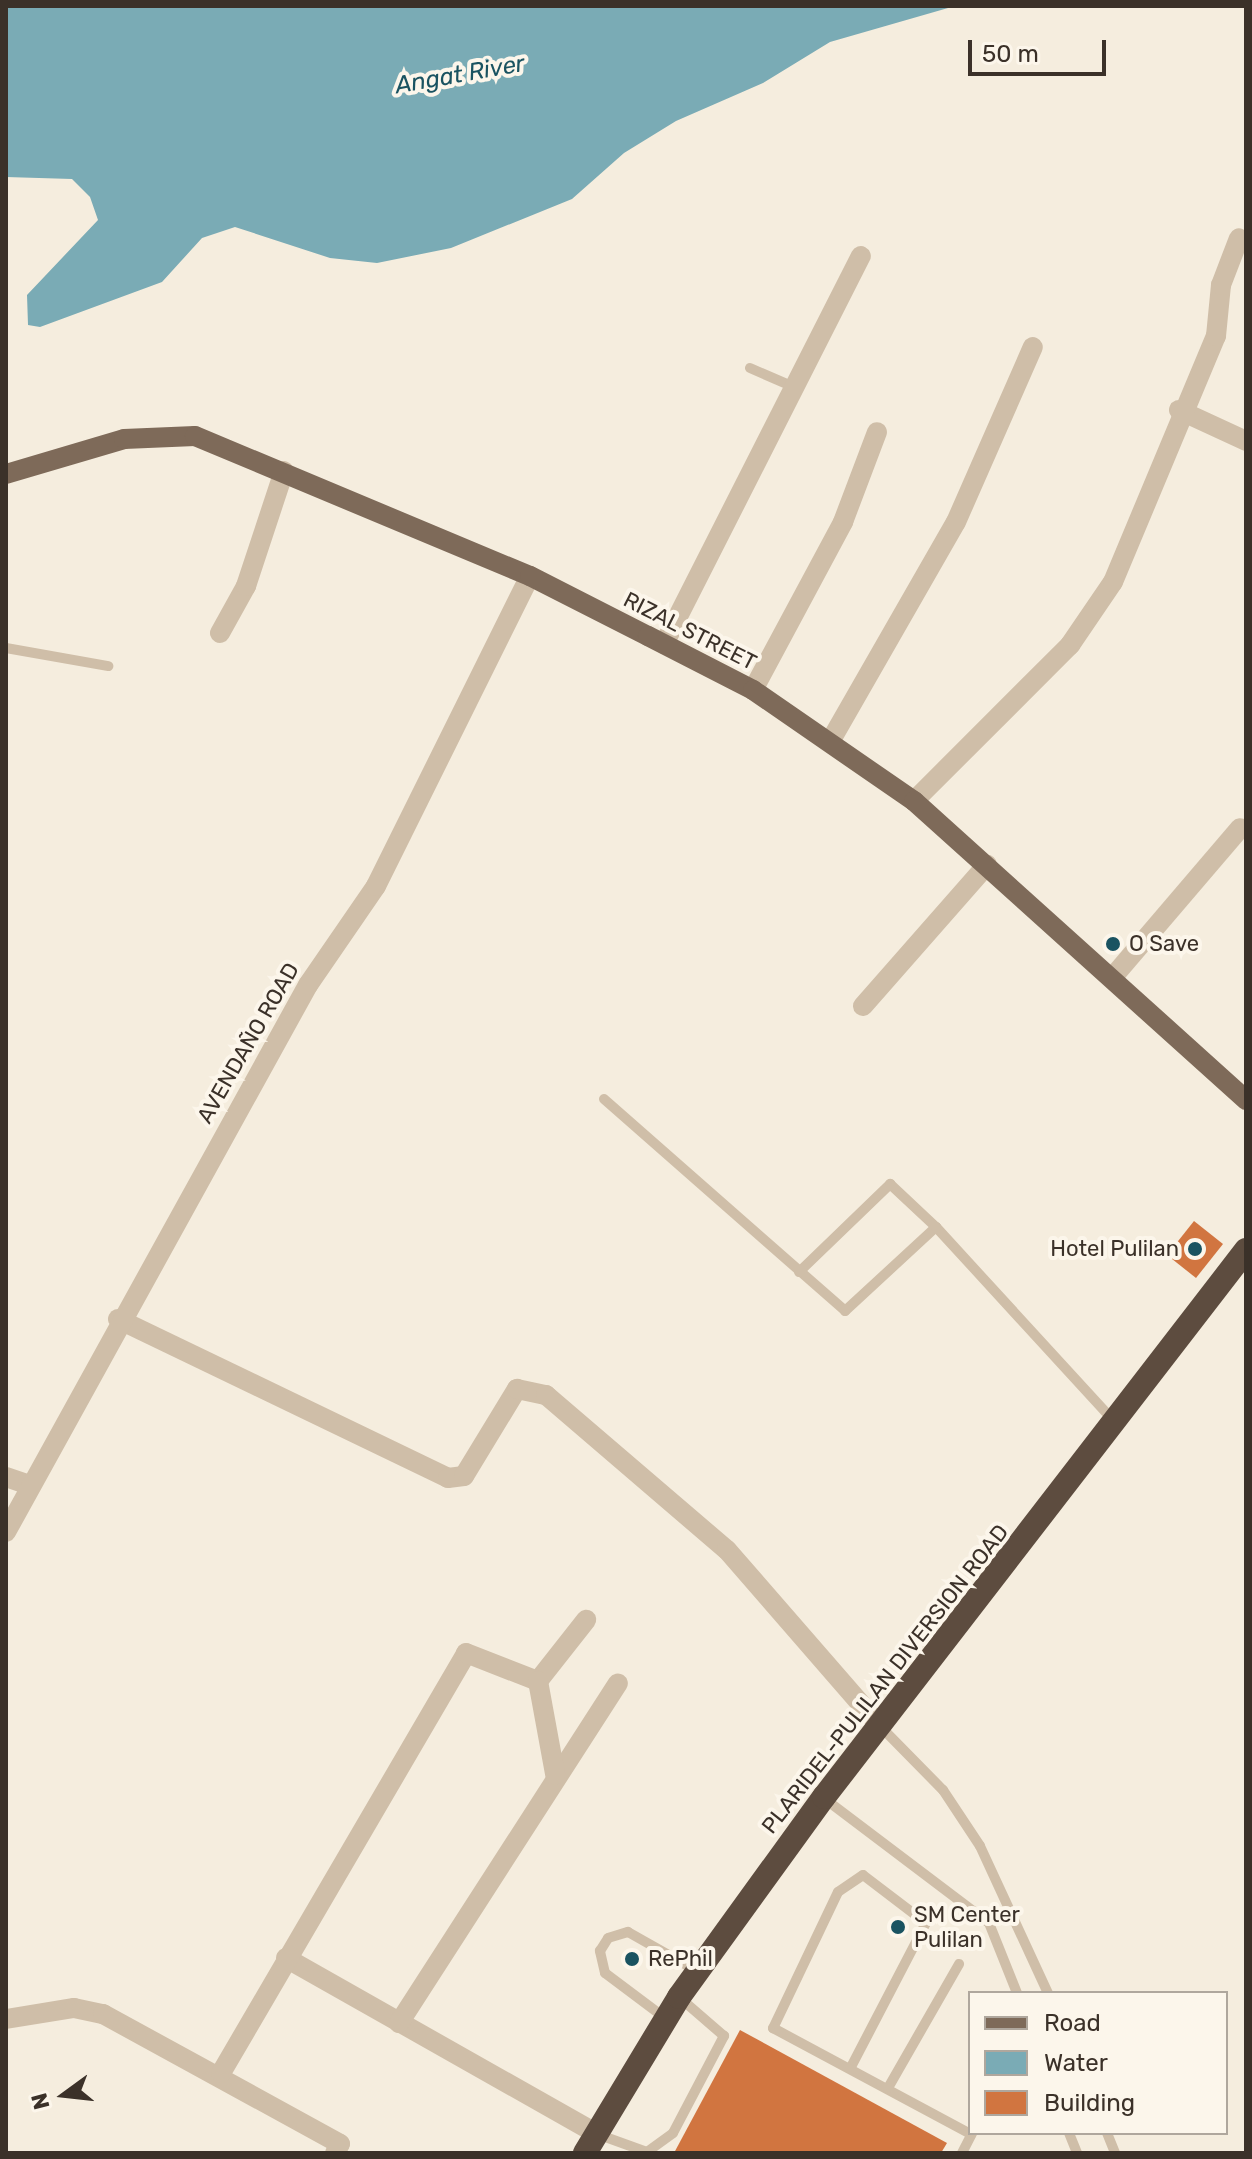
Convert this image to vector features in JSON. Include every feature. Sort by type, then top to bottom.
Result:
[{"type":"highway","name":"PLARIDEL-PULILAN DIVERSION ROAD","points":[[590,2143],[679,1997],[824,1797],[1246,1250]]},
{"type":"main road","name":"RIZAL STREET","points":[[6,474],[124,439],[174,434],[284,471],[530,576],[753,690],[831,740],[914,801],[1246,1100]]},
{"type":"street","points":[[914,801],[1092,616],[1113,582],[1179,410],[1216,336],[1221,285],[1239,238]]},
{"type":"street","points":[[664,644],[798,389],[861,256]]},
{"type":"street","points":[[831,740],[956,522],[1033,347]]},
{"type":"street","points":[[1179,410],[1246,441]]},
{"type":"street","points":[[753,690],[843,522],[877,432]]},
{"type":"street","points":[[220,633],[246,586],[284,471]]},
{"type":"street","name":"AVENDAÑO ROAD","points":[[6,1532],[118,1319],[308,985],[376,886],[530,576]]},
{"type":"street","points":[[1112,978],[1240,828]]},
{"type":"street","points":[[863,1006],[987,865]]},
{"type":"street","points":[[118,1319],[448,1478],[464,1476],[517,1389],[546,1395],[727,1550],[880,1726]]},
{"type":"street","points":[[6,1477],[29,1485]]},
{"type":"street","points":[[555,1774],[538,1681],[586,1620]]},
{"type":"street","points":[[221,2073],[466,1653],[538,1681]]},
{"type":"street","points":[[399,2023],[555,1774],[618,1683]]},
{"type":"street","points":[[286,1958],[399,2023],[590,2143]]},
{"type":"street","points":[[6,2019],[74,2008],[103,2014],[221,2073],[340,2144],[335,2153]]},
{"type":"lane","points":[[750,368],[798,389]]},
{"type":"lane","points":[[6,648],[108,666]]},
{"type":"lane","points":[[604,1099],[845,1311],[936,1227]]},
{"type":"lane","points":[[799,1272],[890,1184],[936,1227],[1116,1422]]},
{"type":"lane","points":[[880,1726],[943,1790],[980,1846],[1047,1991]]},
{"type":"lane","points":[[824,1797],[989,1923],[1016,1991]]},
{"type":"lane","points":[[851,2067],[926,1923],[863,1875],[838,1892],[773,2028],[968,2132]]},
{"type":"lane","points":[[665,2018],[605,1973],[600,1951],[608,1938],[628,1932],[698,1972]]},
{"type":"lane","points":[[888,2088],[959,1964]]},
{"type":"lane","points":[[590,2143],[647,2152],[673,2133],[724,2036],[679,1997]]},
{"type":"lane","points":[[962,2153],[971,2135]]},
{"type":"water","name":"Angat River","points":[[6,6],[955,6],[830,42],[763,83],[676,121],[624,153],[572,199],[451,248],[377,263],[330,258],[235,227],[202,238],[162,282],[40,327],[28,325],[27,295],[98,220],[90,197],[72,179],[6,177]]},
{"type":"building","name":"Hotel Pulilan","points":[[1194,1221],[1223,1244],[1196,1278],[1167,1255]]},
{"type":"building","points":[[740,2030],[947,2143],[941,2153],[674,2153]]},
{"type":"place","name":"O Save","points":[[1113,944]]},
{"type":"place","name":"Hotel Pulilan","points":[[1195,1249]]},
{"type":"place","name":"SM Center Pulilan","points":[[898,1927]]},
{"type":"place","name":"RePhil","points":[[632,1959]]}]
